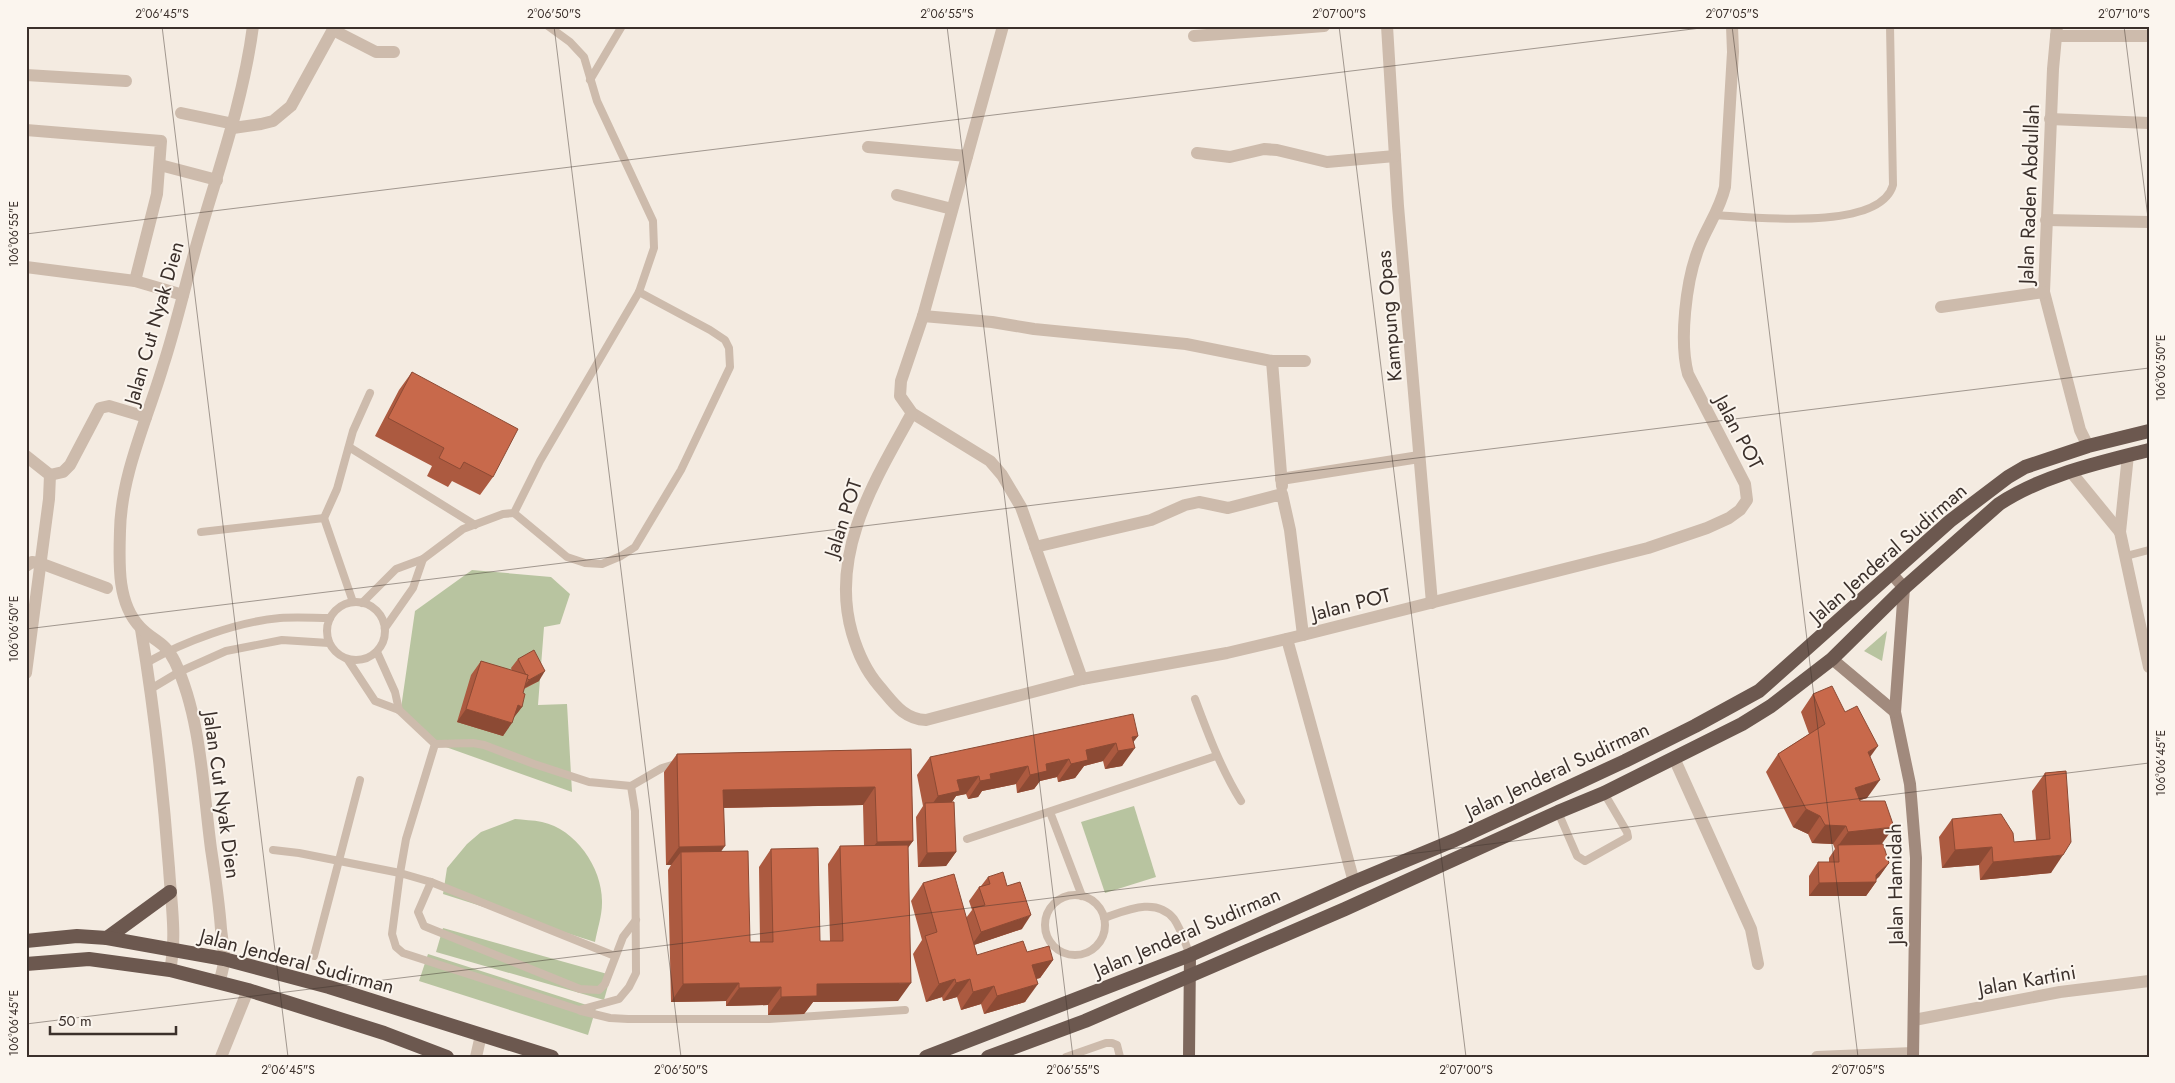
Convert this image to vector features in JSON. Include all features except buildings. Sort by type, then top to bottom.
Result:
[{"type":"highway","name":"Jalan Jenderal Sudirman","points":[[926,1057],[1190,955],[1354,882],[1455,840],[1677,735],[1759,691],[1950,521],[2008,477],[2025,467],[2088,446],[2149,431]]},
{"type":"highway","name":"Jalan Jenderal Sudirman","points":[[988,1057],[1085,1021],[1346,909],[1558,812],[1604,793],[1742,724],[1771,706],[1832,659],[1904,588],[1999,504],[2028,488],[2071,472],[2149,450]]},
{"type":"highway","points":[[1677,735],[1680,755]]},
{"type":"highway","points":[[1554,793],[1558,812]]},
{"type":"highway","points":[[107,938],[170,892]]},
{"type":"highway","name":"Jalan Jenderal Sudirman","points":[[27,940],[77,936],[107,938],[224,960],[329,987],[552,1057]]},
{"type":"highway","name":"Jalan Jenderal Sudirman","points":[[26,964],[89,959],[170,970],[248,990],[384,1033],[423,1052],[447,1057]]},
{"type":"main road","points":[[1892,574],[1904,588]]},
{"type":"main road","name":"Jalan Hamidah","points":[[1904,588],[1895,712],[1910,784],[1916,858],[1913,1055]]},
{"type":"main road","points":[[1832,659],[1895,712]]},
{"type":"main road","points":[[1189,1057],[1190,955]]},
{"type":"street","name":"Jalan Cut Nyak Dien","points":[[219,983],[224,960],[198,745],[190,706],[179,672],[169,650],[160,640],[141,628],[131,615],[124,598],[120,561],[120,529],[128,480],[233,126],[248,66],[253,26]]},
{"type":"street","points":[[1003,26],[923,316],[901,380],[900,396],[912,413],[990,461],[1002,475],[1021,507],[1082,679]]},
{"type":"street","points":[[1194,36],[1324,26]]},
{"type":"street","name":"Kampung Opas","points":[[1386,26],[1432,603]]},
{"type":"street","name":"Jalan POT","points":[[912,413],[869,491],[847,559],[844,578],[848,620],[859,657],[869,674],[904,714],[910,718],[926,720],[1082,679],[1227,653],[1302,636],[1648,548],[1707,528],[1729,518],[1747,500],[1745,484],[1688,374],[1685,364],[1688,287],[1697,251],[1722,202],[1725,187],[1733,52],[1732,26]]},
{"type":"street","points":[[181,113],[233,126],[261,124],[273,120],[291,106],[334,28],[376,52],[394,52]]},
{"type":"street","points":[[2057,31],[2149,36]]},
{"type":"street","name":"Jalan Raden Abdullah","points":[[2057,31],[2050,119],[2044,292],[2080,430],[2088,446]]},
{"type":"street","points":[[26,75],[126,81]]},
{"type":"street","points":[[2050,119],[2149,123]]},
{"type":"street","points":[[26,130],[161,141],[157,194],[136,281]]},
{"type":"street","points":[[868,147],[967,156]]},
{"type":"street","points":[[1197,153],[1230,156],[1264,149],[1327,162],[1395,156]]},
{"type":"street","points":[[160,165],[217,180]]},
{"type":"street","points":[[897,195],[952,208]]},
{"type":"street","points":[[2046,220],[2149,222]]},
{"type":"street","points":[[26,267],[136,281],[183,295]]},
{"type":"street","points":[[1941,307],[2044,292]]},
{"type":"street","points":[[923,316],[1186,344],[1272,361],[1305,361]]},
{"type":"street","points":[[1272,361],[1282,494],[1290,530],[1302,636]]},
{"type":"street","points":[[50,475],[63,472],[70,465],[97,410],[100,408],[109,406],[146,417]]},
{"type":"street","points":[[2128,455],[2120,532],[2149,667]]},
{"type":"street","points":[[26,456],[50,475]]},
{"type":"street","points":[[1281,479],[1419,458]]},
{"type":"street","points":[[2071,472],[2120,532]]},
{"type":"street","points":[[26,673],[50,475]]},
{"type":"street","points":[[1035,547],[1151,520],[1184,505],[1199,502],[1228,508],[1282,494]]},
{"type":"street","points":[[26,566],[32,562],[40,563],[106,588]]},
{"type":"street","name":"Jalan Cut Nyak Dien","points":[[141,628],[165,819],[174,950],[170,970]]},
{"type":"street","points":[[1287,639],[1354,882]]},
{"type":"street","points":[[1680,755],[1751,929],[1758,964]]},
{"type":"street","name":"Jalan Kartini","points":[[1914,1020],[2060,992],[2149,981]]},
{"type":"street","points":[[221,1057],[248,990]]},
{"type":"street","points":[[476,1057],[482,1035]]},
{"type":"street","points":[[1817,1057],[1913,1055]]},
{"type":"lane","points":[[514,513],[540,461],[639,292],[654,248],[654,221],[597,101],[584,57],[577,48],[548,26]]},
{"type":"lane","points":[[590,80],[622,26]]},
{"type":"lane","points":[[1715,215],[1795,220],[1828,218],[1847,215],[1877,204],[1889,194],[1893,185],[1890,26]]},
{"type":"lane","points":[[362,602],[396,569],[423,559],[463,529],[503,514],[514,513],[568,557],[585,563],[602,564],[636,547],[681,470],[730,367],[729,348],[725,340],[639,292]]},
{"type":"lane","points":[[353,602],[324,518],[337,489],[348,447],[370,393]]},
{"type":"lane","points":[[348,447],[475,525]]},
{"type":"lane","points":[[201,532],[324,518]]},
{"type":"lane","points":[[2126,556],[2149,550]]},
{"type":"lane","points":[[385,628],[413,588],[423,559]]},
{"type":"lane","points":[[353,602],[362,602],[378,612],[383,619],[385,628],[384,641],[377,652],[369,658],[359,661],[348,660],[337,654],[329,643],[327,630],[330,618],[336,610],[344,604],[353,602]]},
{"type":"lane","points":[[146,662],[169,650],[220,630],[279,618],[330,618]]},
{"type":"lane","points":[[149,690],[179,672],[226,651],[282,640],[329,643]]},
{"type":"lane","points":[[377,652],[395,692],[399,710]]},
{"type":"lane","points":[[348,660],[375,701],[399,710],[435,744],[484,745],[589,782],[631,786],[662,768],[691,759]]},
{"type":"lane","points":[[1195,699],[1216,756],[1226,778],[1241,801]]},
{"type":"lane","points":[[435,744],[406,839],[400,873],[392,934],[396,948],[403,953],[579,1010],[610,1018],[769,1019],[905,1010]]},
{"type":"lane","points":[[967,839],[1216,756]]},
{"type":"lane","points":[[314,956],[360,780]]},
{"type":"lane","points":[[579,1010],[619,999],[629,987],[636,973],[635,811],[631,786]]},
{"type":"lane","points":[[1558,812],[1577,856],[1585,861],[1628,838],[1627,832],[1604,793]]},
{"type":"lane","points":[[1050,812],[1082,896]]},
{"type":"lane","points":[[273,850],[299,853],[400,873],[431,882],[615,956]]},
{"type":"lane","points":[[431,882],[418,912],[424,926],[580,989],[599,990],[605,984],[626,933],[636,920]]},
{"type":"lane","points":[[1071,896],[1082,896],[1092,900],[1100,908],[1104,918],[1105,929],[1101,940],[1085,954],[1074,956],[1054,947],[1048,938],[1045,927],[1047,916],[1052,906],[1060,899],[1071,896]]},
{"type":"lane","points":[[1104,918],[1145,905],[1166,912],[1173,918],[1190,955]]},
{"type":"lane","points":[[1066,1057],[1106,1043],[1117,1045],[1120,1057]]},
{"type":"green space","points":[[472,570],[551,577],[570,594],[560,624],[544,627],[538,705],[567,704],[572,792],[443,746],[400,715],[415,611]]},
{"type":"green space","points":[[1887,631],[1882,661],[1864,651]]},
{"type":"green space","points":[[1134,806],[1156,877],[1105,893],[1081,822]]},
{"type":"green space","points":[[515,819],[539,821],[554,826],[566,833],[585,852],[598,877],[601,890],[602,908],[595,942],[443,894],[447,868],[467,844],[481,832]]},
{"type":"green space","points":[[443,928],[611,975],[604,1000],[436,952]]},
{"type":"green space","points":[[428,954],[596,1008],[588,1035],[419,981]]}]
